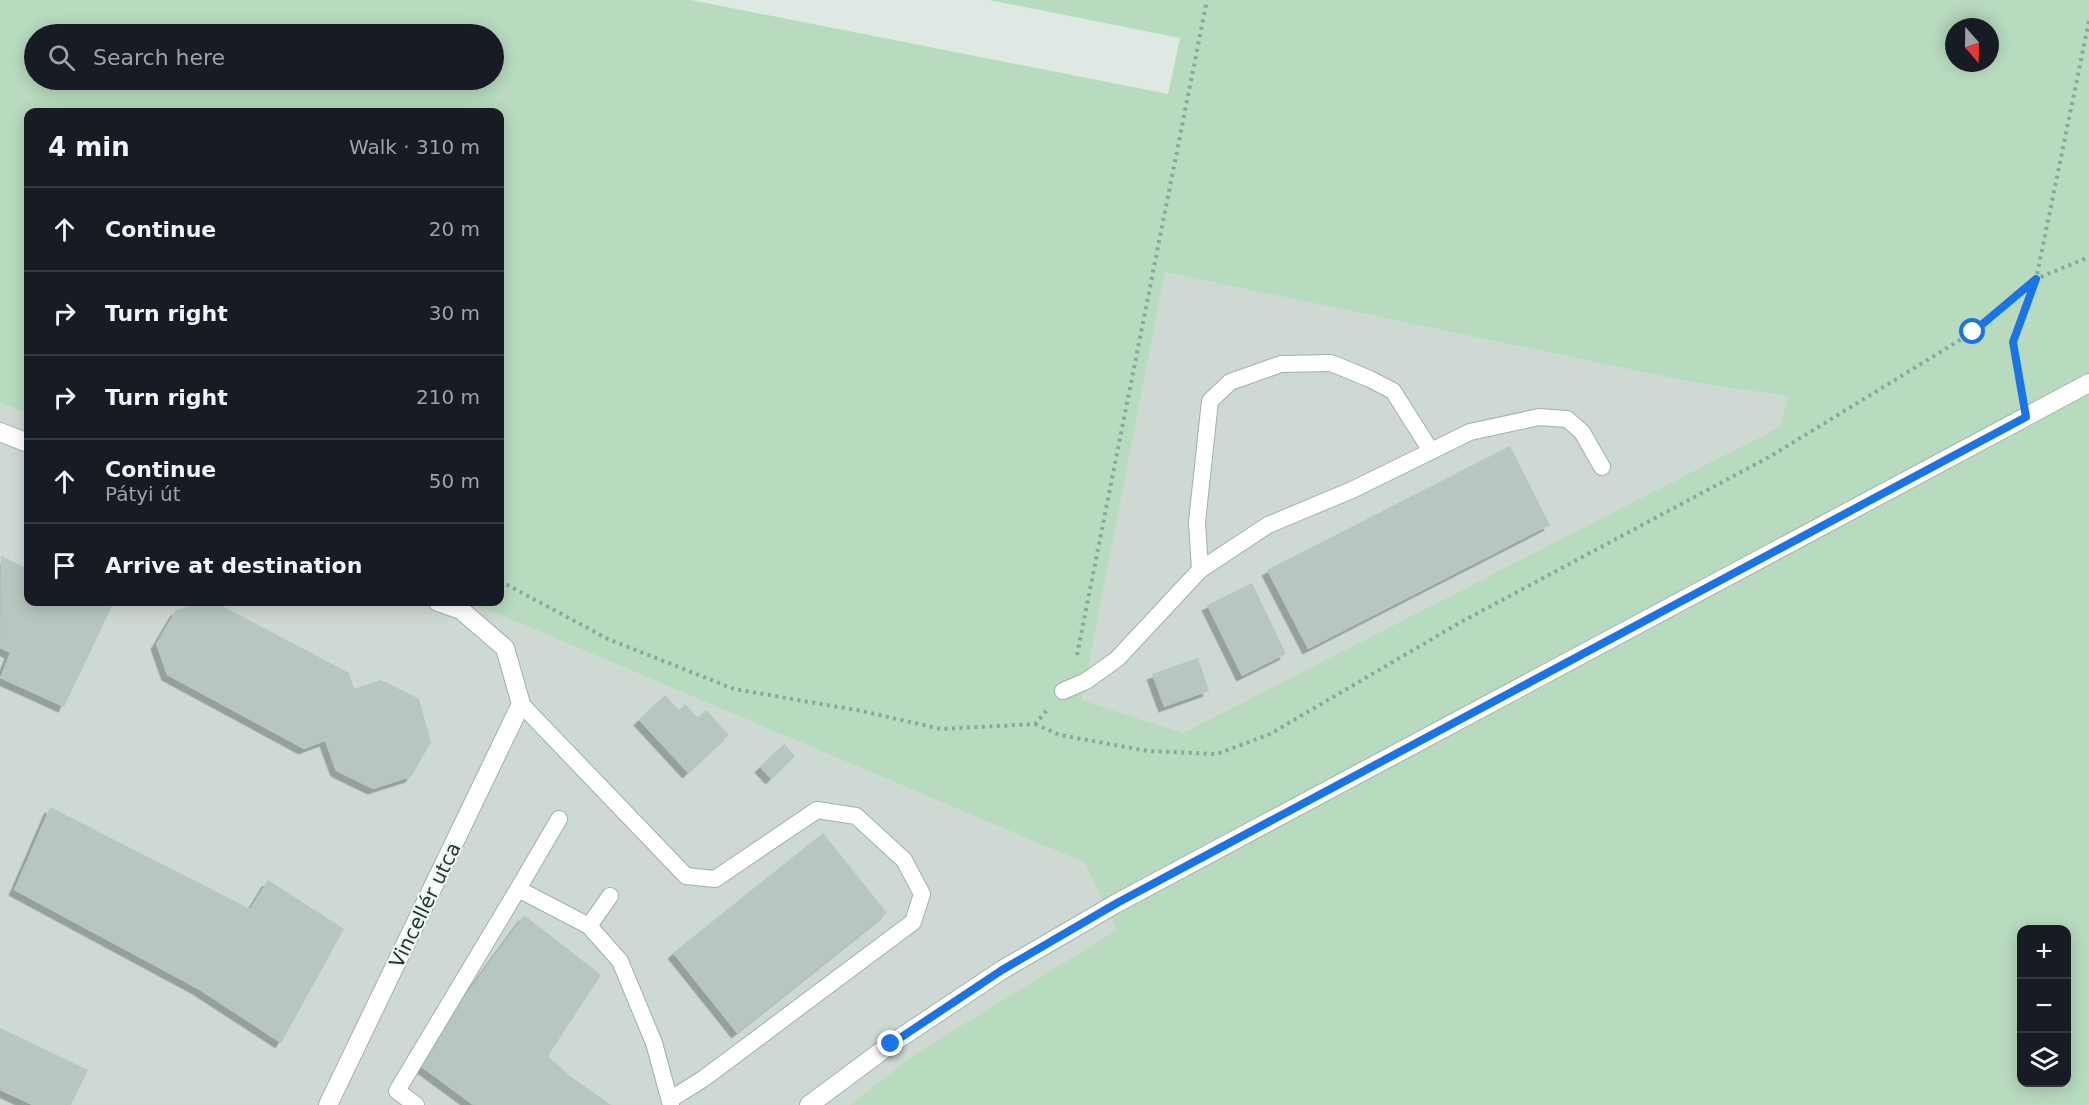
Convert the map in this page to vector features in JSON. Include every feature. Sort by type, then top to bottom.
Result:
[{"type":"main road","points":[[809,1105],[891,1044],[993,976],[1117,903],[2089,382]]},
{"type":"main road","points":[[0,432],[24,441]]},
{"type":"main road","points":[[450,606],[461,610],[505,648],[521,704]]},
{"type":"main road","name":"Vincellér utca","points":[[328,1105],[521,704]]},
{"type":"lane","points":[[1200,570],[1197,522],[1210,401],[1230,382],[1281,364],[1330,363],[1370,379],[1393,392],[1431,451]]},
{"type":"lane","points":[[1063,691],[1086,681],[1117,659],[1200,570],[1268,525],[1352,490],[1470,432],[1539,417],[1567,419],[1582,432],[1602,467]]},
{"type":"lane","points":[[518,889],[589,926],[620,961],[654,1042],[671,1102],[913,922],[922,894],[904,860],[856,816],[817,810],[716,879],[686,876],[521,704]]},
{"type":"lane","points":[[416,1105],[397,1091],[559,819]]},
{"type":"lane","points":[[589,926],[610,896]]},
{"type":"path","points":[[1035,724],[1063,691],[1075,664],[1207,0]]},
{"type":"path","points":[[2026,417],[2013,342],[2036,279],[2089,21]]},
{"type":"path","points":[[504,583],[608,639],[734,689],[862,711],[941,729],[1035,724],[1060,735],[1148,752],[1216,754],[1270,734],[1461,622],[1771,456],[1973,332],[2036,279],[2089,257]]},
{"type":"shaded area","points":[[1165,272],[1686,381],[1788,395],[1780,428],[1183,733],[1082,700]]},
{"type":"shaded area","points":[[0,402],[24,412],[24,606],[479,606],[1085,863],[1118,930],[913,1055],[850,1105],[0,1105]]},
{"type":"green space","points":[[0,0],[691,0],[1168,94],[1180,38],[989,0],[2089,0],[2089,1105],[850,1105],[913,1055],[1117,930],[1085,863],[479,606],[504,606],[504,108],[24,108],[24,412],[0,402]],"holes":[[[1165,272],[1686,381],[1788,396],[1780,427],[1183,733],[1082,700]]]},
{"type":"building","points":[[1510,446],[1550,525],[1308,649],[1267,570]]},
{"type":"building","points":[[1,556],[24,567],[24,606],[112,606],[64,707],[0,678],[10,653],[0,648]]},
{"type":"building","points":[[1252,583],[1286,654],[1242,676],[1207,605]]},
{"type":"building","points":[[190,606],[223,606],[349,673],[354,689],[381,680],[419,699],[431,742],[411,777],[373,789],[336,771],[325,741],[304,749],[167,675],[156,644],[176,610]]},
{"type":"building","points":[[1198,658],[1209,691],[1164,707],[1152,674]]},
{"type":"building","points":[[665,695],[679,710],[685,704],[698,718],[706,710],[729,735],[688,773],[639,720]]},
{"type":"building","points":[[784,744],[795,756],[771,779],[760,767]]},
{"type":"building","points":[[50,807],[250,909],[268,880],[344,929],[281,1043],[198,989],[14,890]]},
{"type":"building","points":[[823,833],[887,913],[737,1033],[673,953]]},
{"type":"building","points":[[524,915],[601,975],[548,1056],[571,1077],[611,1105],[473,1105],[416,1063]]},
{"type":"building","points":[[0,1028],[88,1070],[71,1105],[32,1105],[0,1090]]},
{"type":"route","points":[[891,1044],[1002,970],[1117,903],[1737,569],[2026,417],[2013,342],[2036,279],[1973,332]]}]
